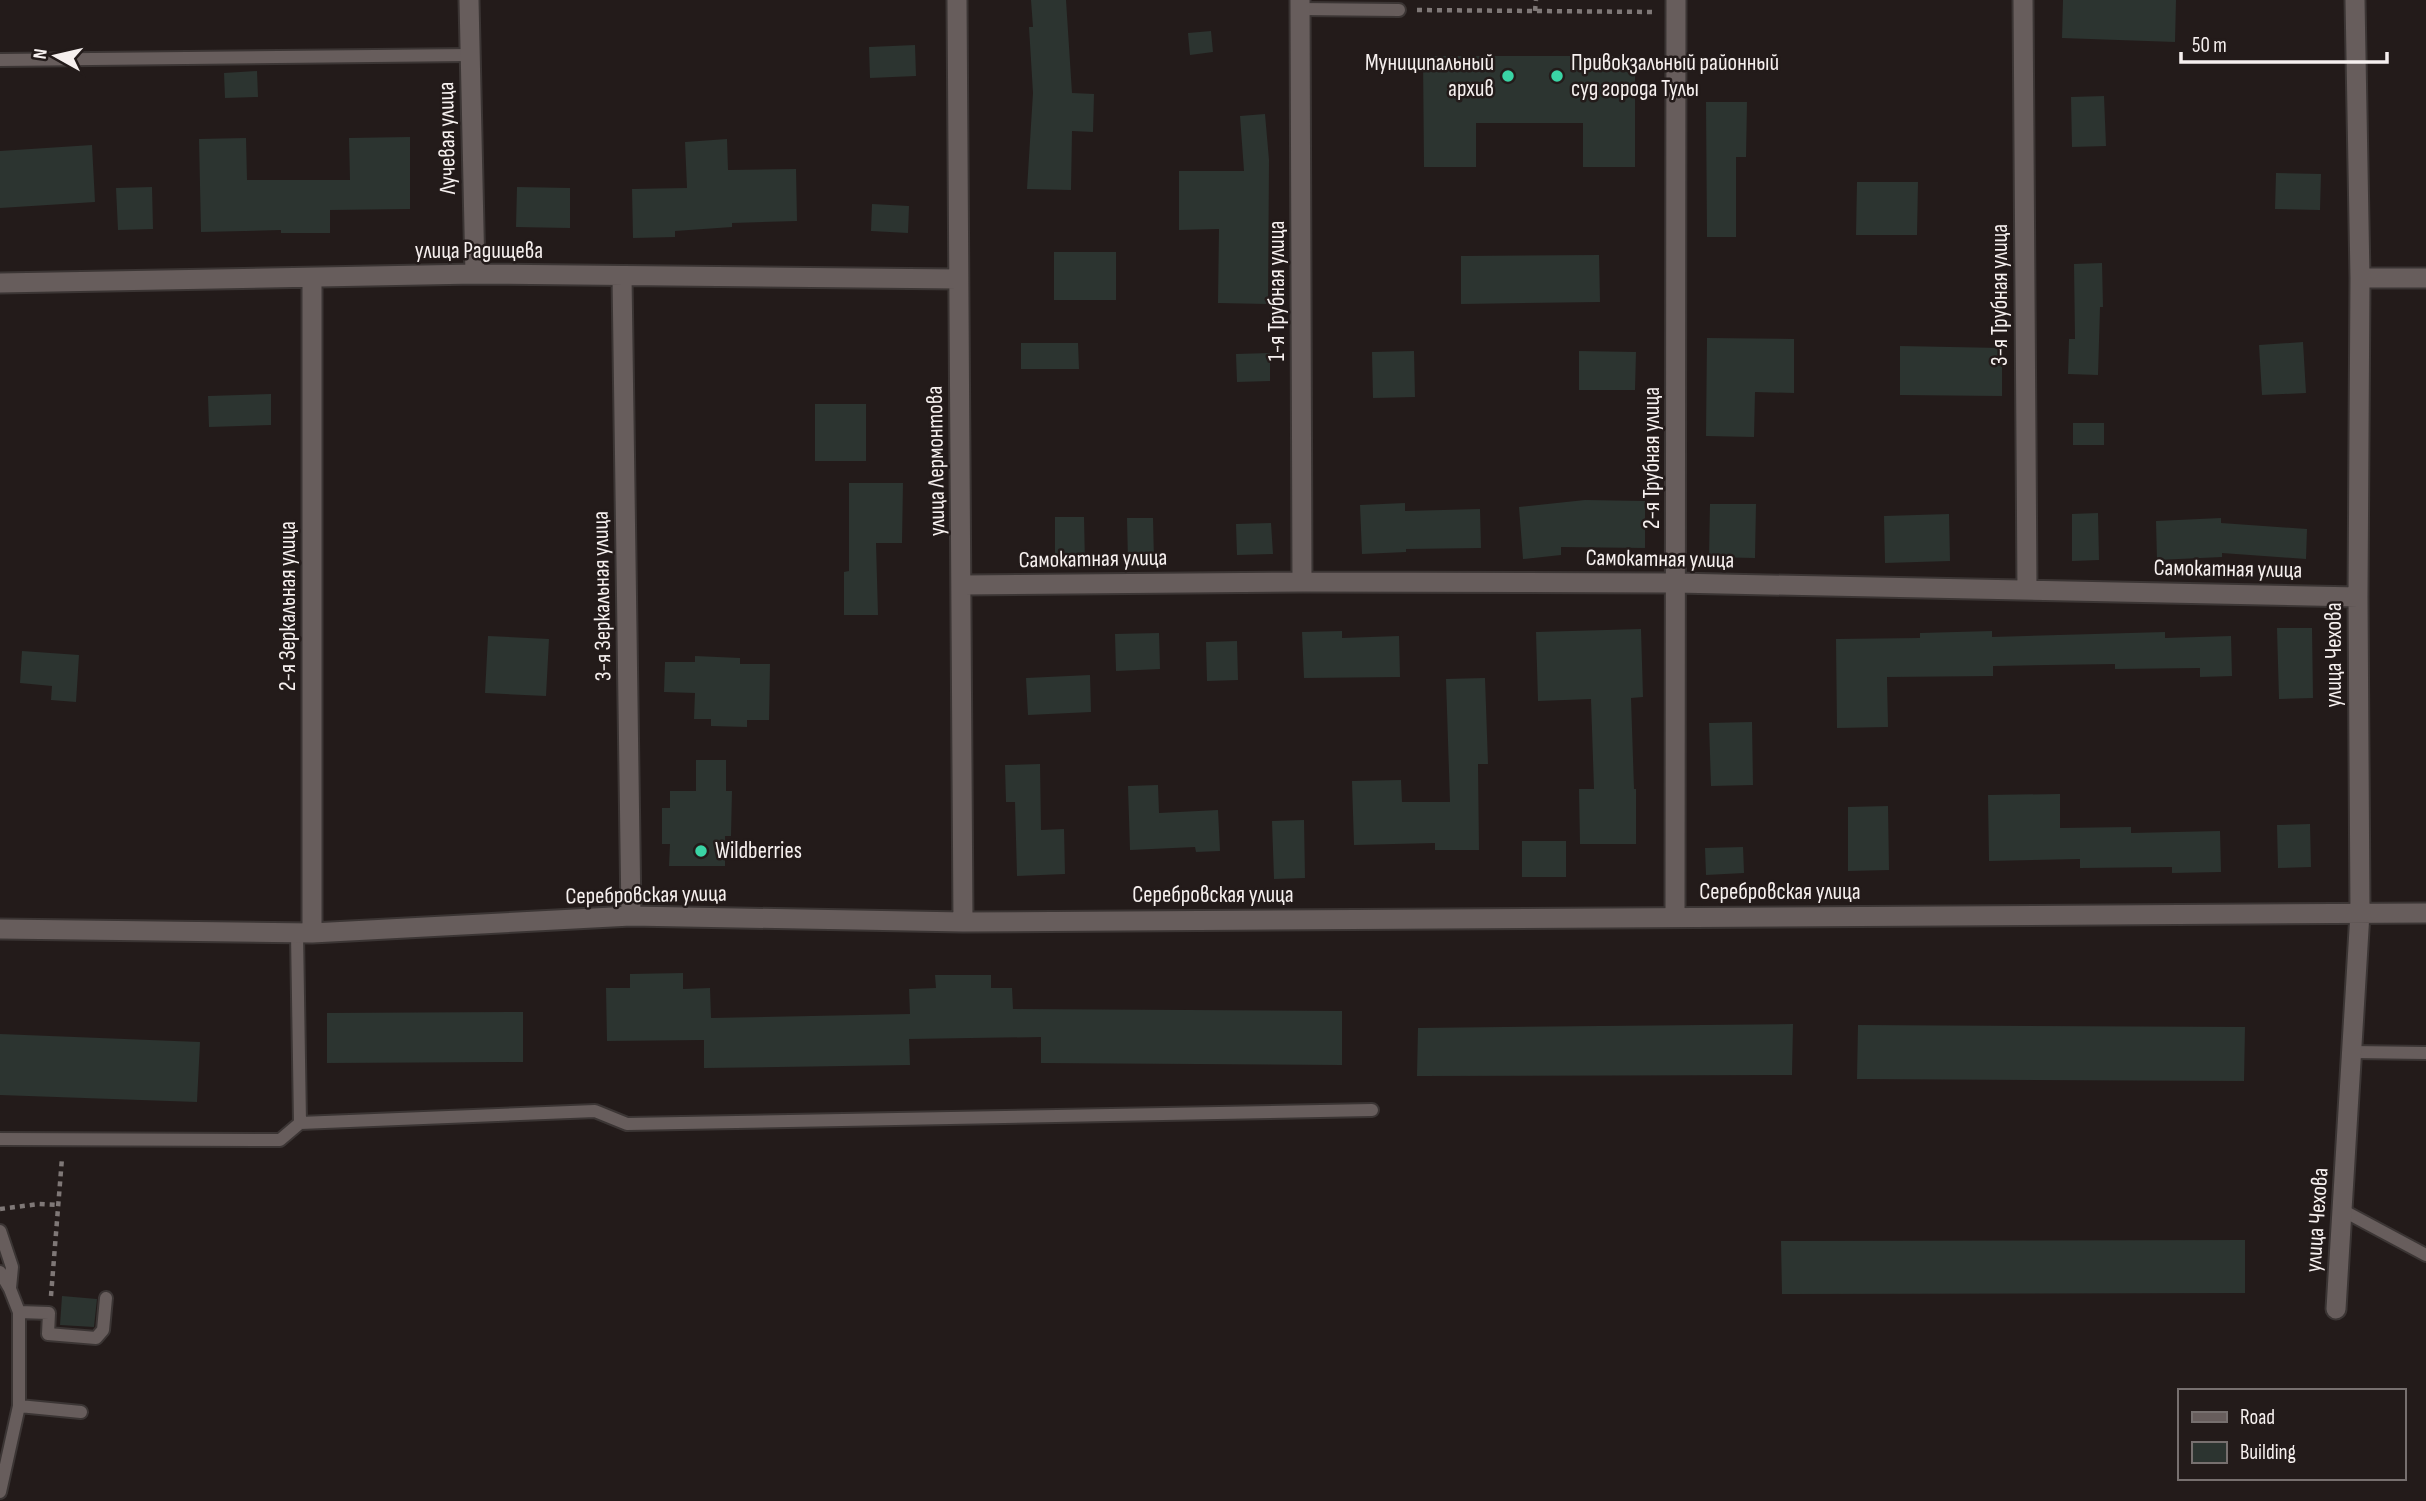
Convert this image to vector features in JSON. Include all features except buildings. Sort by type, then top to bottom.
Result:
[{"type":"street","name":"Лучевая улица","points":[[469,0],[475,274]]},
{"type":"street","name":"улица Лермонтова","points":[[957,0],[963,922]]},
{"type":"street","name":"3-я Трубная улица","points":[[2023,0],[2027,590]]},
{"type":"street","name":"улица Чехова","points":[[2336,1309],[2360,913],[2360,278],[2355,0]]},
{"type":"street","name":"1-я Трубная улица","points":[[1300,4],[1302,582]]},
{"type":"street","name":"2-я Трубная улица","points":[[1675,917],[1676,6]]},
{"type":"street","name":"улица Радищева","points":[[0,282],[312,279],[475,274],[958,279]]},
{"type":"street","name":"3-я Зеркальная улица","points":[[622,276],[631,916]]},
{"type":"street","points":[[2360,278],[2426,278]]},
{"type":"street","name":"2-я Зеркальная улица","points":[[304,933],[312,279]]},
{"type":"street","name":"Самокатная улица","points":[[962,585],[1676,583],[2358,597]]},
{"type":"street","name":"Серебровская улица","points":[[0,929],[304,933],[631,916],[963,922],[2426,913]]},
{"type":"lane","points":[[1300,4],[1399,10]]},
{"type":"lane","points":[[0,60],[470,55]]},
{"type":"lane","points":[[300,1123],[304,933]]},
{"type":"lane","points":[[2352,1052],[2426,1053]]},
{"type":"lane","points":[[0,1139],[280,1140],[300,1123],[595,1111],[627,1124],[1373,1110]]},
{"type":"lane","points":[[2342,1210],[2426,1255]]},
{"type":"lane","points":[[0,1231],[12,1267],[10,1289]]},
{"type":"lane","points":[[0,1272],[19,1312],[19,1406],[0,1492]]},
{"type":"lane","points":[[19,1312],[49,1313],[48,1335],[96,1338],[103,1330],[106,1298]]},
{"type":"lane","points":[[19,1406],[81,1412]]},
{"type":"path","points":[[1535,10],[1536,0]]},
{"type":"path","points":[[1399,10],[1676,6]]},
{"type":"path","points":[[49,1313],[62,1161]]},
{"type":"path","points":[[0,1209],[39,1204],[58,1205]]},
{"type":"place","name":"Муниципальный архив","points":[[1508,76]]},
{"type":"place","name":"Привокзальный районный суд города Тулы","points":[[1557,76]]},
{"type":"place","name":"Wildberries","points":[[701,851]]}]
